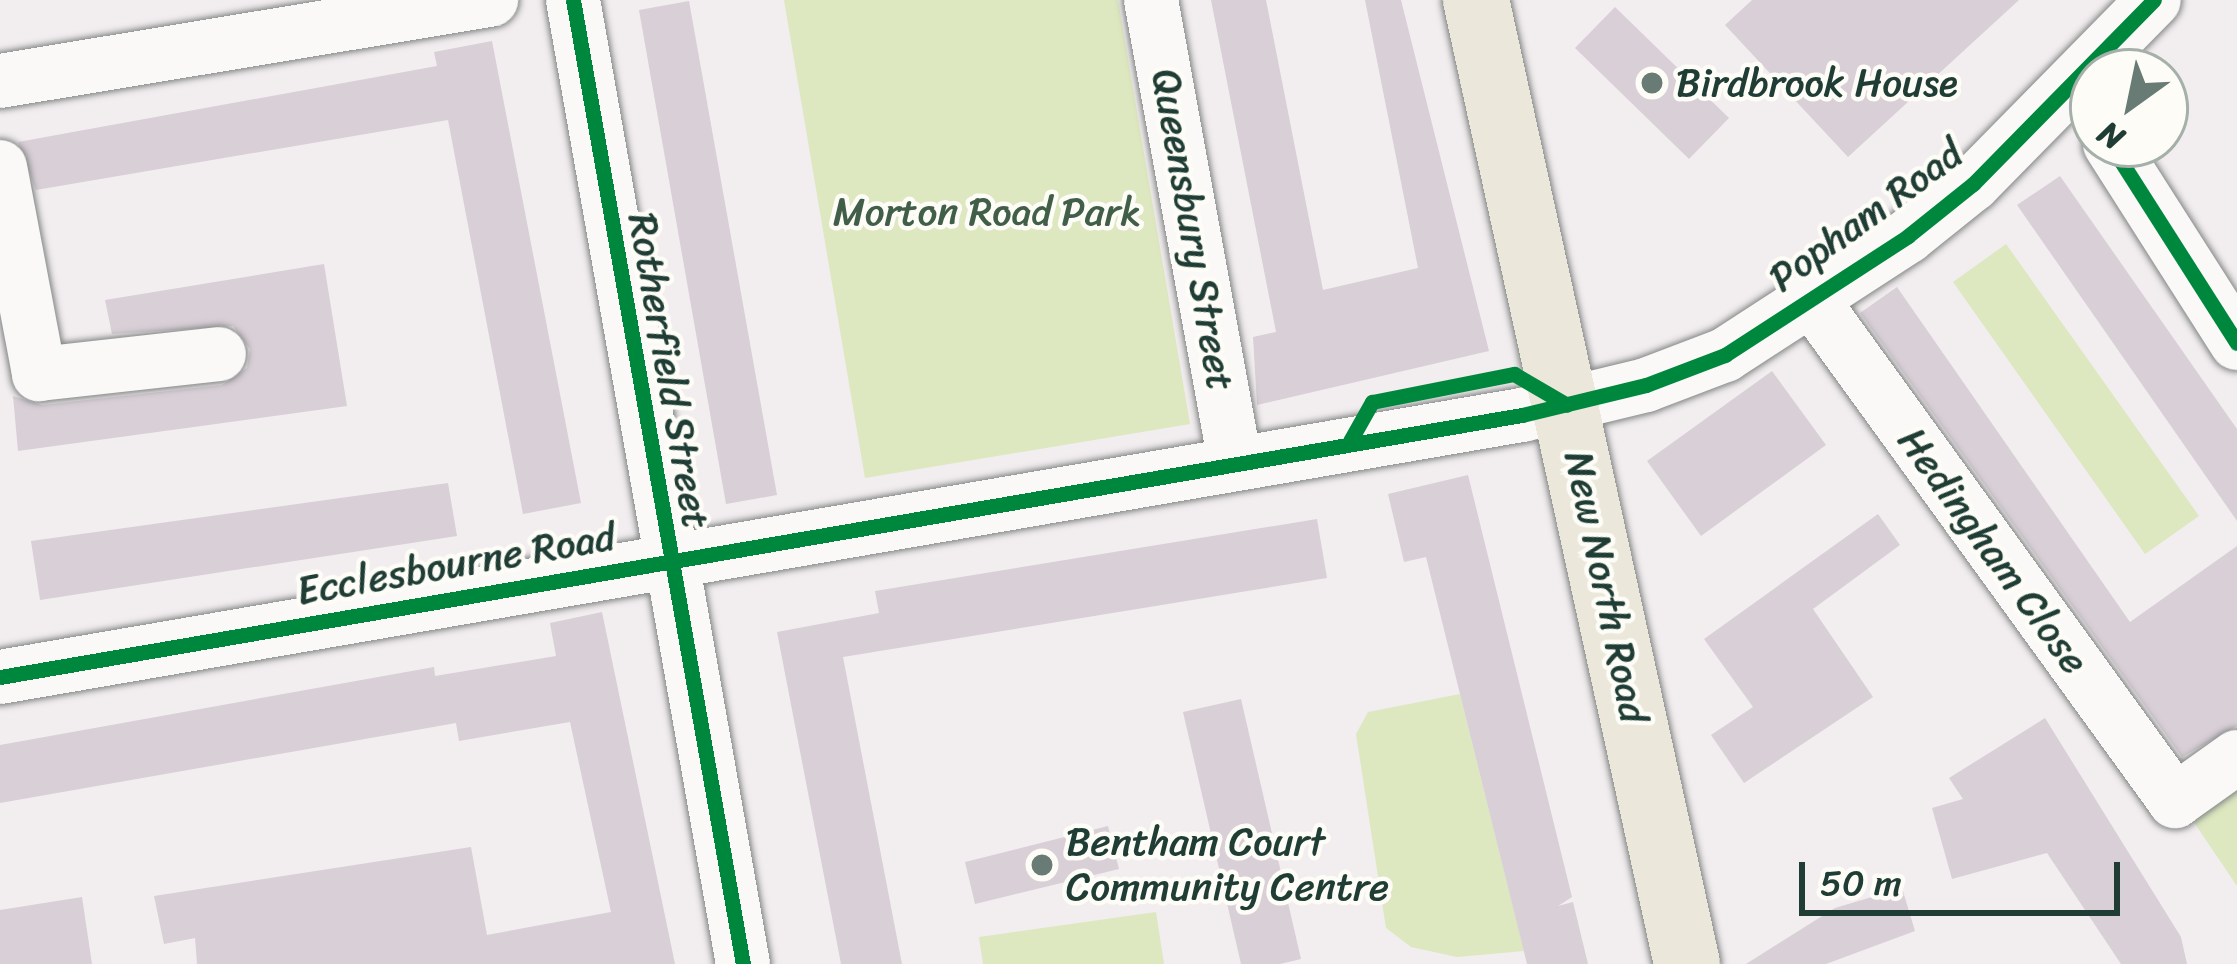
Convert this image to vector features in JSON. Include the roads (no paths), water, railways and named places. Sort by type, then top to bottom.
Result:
[{"type":"main road","name":"New North Road","points":[[1476,0],[1687,964]]},
{"type":"street","points":[[0,81],[491,0]]},
{"type":"street","name":"Rotherfield Street","points":[[573,0],[742,964]]},
{"type":"street","name":"Queensbury Street","points":[[1151,0],[1235,460]]},
{"type":"street","name":"Popham Road","points":[[2121,48],[2155,0]]},
{"type":"street","name":"Popham Road","points":[[1567,405],[1691,370],[1812,301],[2069,112]]},
{"type":"street","points":[[0,167],[39,374],[219,354]]},
{"type":"street","points":[[2125,168],[2237,343]]},
{"type":"street","name":"Hedingham Close","points":[[1812,301],[2175,801],[2237,758]]},
{"type":"street","name":"Ecclesbourne Road","points":[[0,676],[1567,405]]},
{"type":"place","name":"Birdbrook House","points":[[1652,83]]},
{"type":"place","name":"Bentham Court Community Centre","points":[[1042,865]]},
{"type":"park label","name":"Morton Road Park","points":[[987,212]]}]
